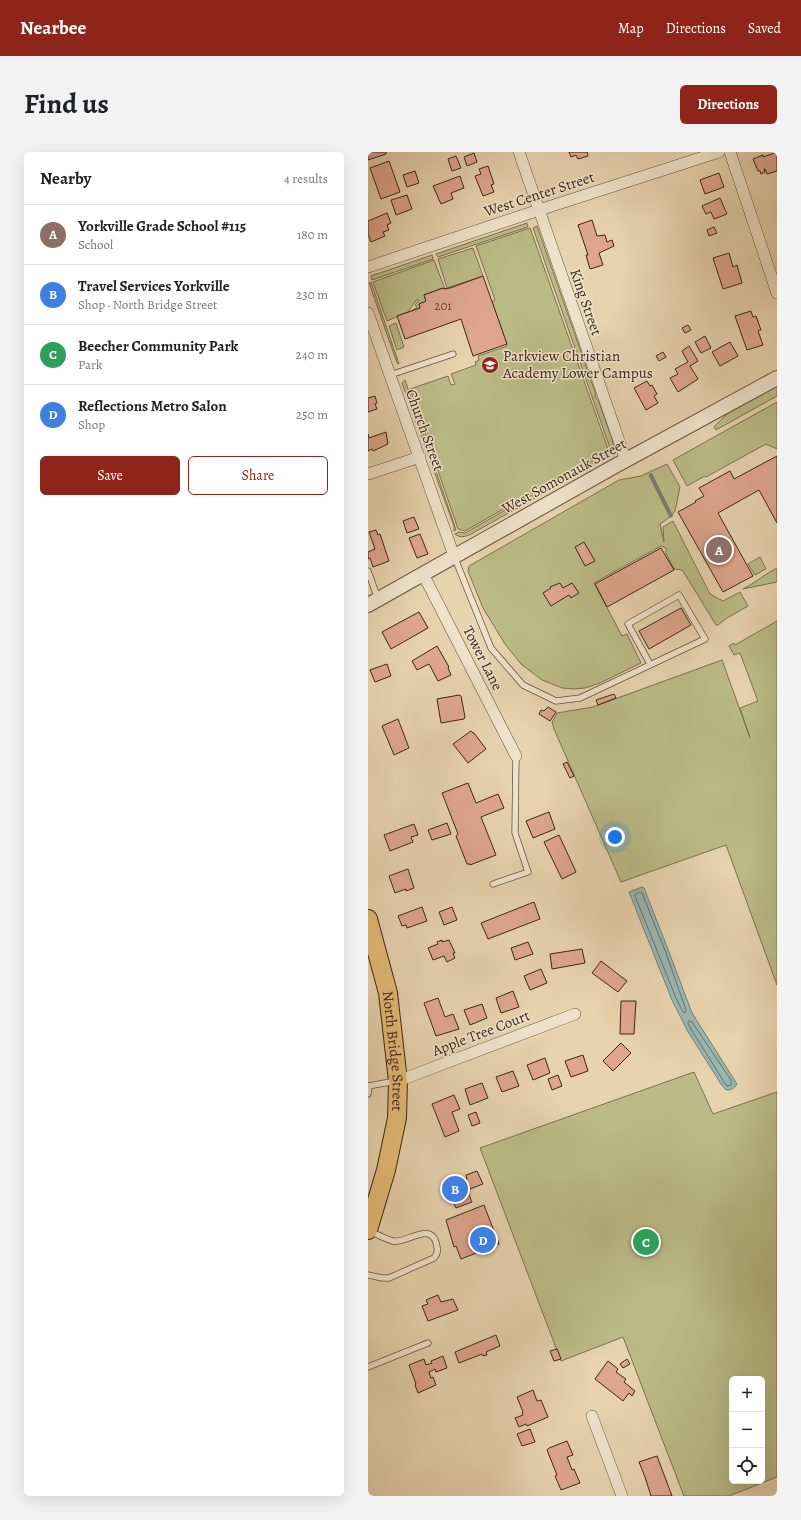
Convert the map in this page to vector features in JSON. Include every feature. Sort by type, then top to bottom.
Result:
[{"type":"highway","name":"North Bridge Street","points":[[368,919],[388,993],[398,1081],[398,1118],[386,1170],[368,1230]]},
{"type":"street","name":"King Street","points":[[519,152],[626,461]]},
{"type":"street","name":"West Center Street","points":[[368,267],[719,152]]},
{"type":"street","points":[[730,152],[777,293]]},
{"type":"street","name":"Church Street","points":[[368,314],[454,556]]},
{"type":"street","name":"West Somonauk Street","points":[[373,602],[777,378]]},
{"type":"street","points":[[368,474],[420,457]]},
{"type":"street","name":"Tower Lane","points":[[423,574],[516,756]]},
{"type":"street","name":"Apple Tree Court","points":[[398,1081],[575,1014]]},
{"type":"street","points":[[592,1416],[622,1496]]},
{"type":"lane","points":[[389,375],[453,354]]},
{"type":"lane","points":[[454,556],[491,648],[523,686],[556,701],[580,698],[705,638],[679,595],[628,624],[650,664]]},
{"type":"lane","points":[[368,571],[373,602]]},
{"type":"lane","points":[[493,884],[528,872],[515,833],[516,756]]},
{"type":"lane","points":[[368,1094],[368,1086],[398,1081]]},
{"type":"lane","points":[[368,1230],[393,1241],[400,1241],[422,1233],[428,1234],[433,1236],[438,1249],[437,1255],[434,1258],[389,1278],[368,1275]]},
{"type":"lane","points":[[368,1367],[428,1343]]},
{"type":"green space","points":[[527,223],[528,227],[438,257],[436,254]]},
{"type":"green space","points":[[537,226],[596,398],[599,402],[613,442],[613,446],[610,448],[533,228]]},
{"type":"green space","name":"Parkview Christian Academy Lower Campus","points":[[530,228],[608,449],[465,531],[458,529],[410,389],[448,376],[451,385],[455,384],[451,374],[476,365],[475,362],[479,360],[478,356],[507,346],[492,302],[495,300],[476,246]]},
{"type":"green space","points":[[473,248],[483,276],[447,288],[438,259]]},
{"type":"green space","points":[[432,255],[433,259],[372,280],[371,276]]},
{"type":"green space","points":[[434,260],[445,289],[443,288],[424,295],[426,301],[419,304],[420,308],[411,311],[417,307],[415,305],[419,300],[417,299],[408,312],[387,321],[373,282]]},
{"type":"green space","points":[[371,282],[399,364],[397,363],[369,283]]},
{"type":"green space","points":[[396,323],[404,347],[397,350],[389,326]]},
{"type":"green space","points":[[405,380],[456,530],[454,531],[454,526],[402,383]]},
{"type":"green space","points":[[777,385],[777,396],[716,430],[714,427],[729,412]]},
{"type":"green space","points":[[777,402],[777,449],[766,444],[687,486],[673,460]]},
{"type":"green space","points":[[609,451],[610,455],[606,458],[471,534],[462,537],[455,534],[459,532],[465,533]]},
{"type":"green space","points":[[667,464],[680,487],[675,511],[672,515],[651,474],[649,475],[670,517],[660,524],[664,542],[663,527],[673,521],[710,594],[723,601],[740,592],[748,606],[716,625],[682,570],[674,569],[666,553],[666,548],[661,546],[594,583],[622,636],[627,634],[641,663],[600,683],[585,688],[562,688],[542,680],[521,664],[505,644],[483,608],[468,571],[469,566],[619,480],[641,476]]},
{"type":"green space","points":[[760,557],[766,569],[755,575],[748,564]]},
{"type":"green space","points":[[777,568],[777,582],[743,589],[768,573]]},
{"type":"green space","points":[[777,621],[777,985],[726,845],[621,882],[552,722],[557,713],[593,707],[722,660],[750,738],[740,708],[758,701],[740,653],[734,655],[729,646],[734,643],[735,645]]},
{"type":"green space","points":[[694,1072],[713,1114],[777,1092],[777,1477],[765,1482],[765,1376],[729,1376],[729,1484],[759,1484],[729,1496],[684,1496],[623,1337],[561,1361],[480,1148]]},
{"type":"water","points":[[642,887],[644,888],[692,1013],[737,1084],[732,1089],[726,1090],[721,1084],[687,1030],[672,1000],[629,892]]},
{"type":"building","points":[[368,152],[386,152],[386,154],[368,160]]},
{"type":"building","points":[[569,152],[587,152],[588,156],[578,159],[576,155],[571,157]]},
{"type":"building","points":[[777,152],[777,171],[767,174],[764,169],[765,172],[761,174],[760,171],[758,171],[753,159]]},
{"type":"building","points":[[474,153],[477,162],[467,166],[464,157]]},
{"type":"building","points":[[456,156],[461,168],[452,171],[448,159]]},
{"type":"building","points":[[389,161],[400,192],[381,199],[370,168]]},
{"type":"building","points":[[488,166],[494,184],[491,185],[494,192],[483,196],[475,176],[481,174],[479,169]]},
{"type":"building","points":[[415,171],[419,183],[407,187],[403,175]]},
{"type":"building","points":[[719,173],[724,187],[705,194],[700,180]]},
{"type":"building","points":[[460,176],[464,188],[451,193],[453,199],[441,204],[433,186]]},
{"type":"building","points":[[407,195],[412,209],[396,215],[391,200]]},
{"type":"building","points":[[720,198],[727,214],[714,219],[711,212],[706,214],[702,206]]},
{"type":"building","points":[[387,213],[391,223],[387,225],[389,230],[383,232],[385,236],[371,242],[368,234],[368,221]]},
{"type":"building","points":[[592,220],[597,236],[605,235],[607,242],[612,240],[614,246],[599,253],[603,265],[590,269],[586,255],[588,255],[578,225]]},
{"type":"building","points":[[714,227],[717,233],[709,236],[707,230]]},
{"type":"building","points":[[729,253],[733,267],[737,265],[742,283],[723,289],[713,258]]},
{"type":"building","points":[[483,276],[507,344],[473,356],[461,319],[405,339],[397,316],[420,308],[419,304],[426,301],[424,295],[443,288],[450,288]]},
{"type":"building","points":[[751,311],[753,317],[756,316],[761,330],[758,331],[763,345],[747,350],[735,316]]},
{"type":"building","points":[[688,325],[691,330],[685,333],[682,328]]},
{"type":"building","points":[[705,336],[711,348],[701,353],[695,342]]},
{"type":"building","points":[[730,342],[738,356],[720,366],[712,352]]},
{"type":"building","points":[[689,346],[698,361],[690,366],[698,379],[678,392],[670,378],[678,374],[675,369],[688,362],[682,351]]},
{"type":"building","points":[[663,352],[666,357],[659,361],[656,356]]},
{"type":"building","points":[[647,381],[650,386],[652,385],[657,394],[654,396],[658,403],[646,410],[634,388]]},
{"type":"building","points":[[375,396],[377,403],[375,404],[377,409],[368,412],[368,398]]},
{"type":"building","points":[[386,432],[388,444],[373,451],[372,449],[368,451],[368,434],[369,438]]},
{"type":"building","points":[[777,456],[777,523],[759,490],[718,513],[753,576],[723,592],[678,512],[704,496],[699,488],[730,471],[734,479]]},
{"type":"building","points":[[414,517],[419,529],[407,533],[403,521]]},
{"type":"building","points":[[376,530],[378,535],[380,534],[389,561],[373,567],[370,558],[368,559],[368,552],[375,549],[369,532]]},
{"type":"building","points":[[420,534],[428,554],[417,558],[409,538]]},
{"type":"building","points":[[584,542],[595,561],[585,566],[575,547]]},
{"type":"building","points":[[661,548],[674,570],[607,607],[595,584]]},
{"type":"building","points":[[560,583],[563,588],[572,583],[579,593],[571,598],[569,595],[551,606],[543,593],[551,588],[550,587]]},
{"type":"building","points":[[681,608],[691,625],[649,649],[639,631]]},
{"type":"building","points":[[419,612],[428,628],[391,649],[382,632]]},
{"type":"building","points":[[437,646],[449,667],[448,668],[451,675],[438,681],[429,664],[417,670],[412,661]]},
{"type":"building","points":[[387,664],[391,676],[375,682],[370,670]]},
{"type":"building","points":[[614,694],[616,698],[598,705],[596,700]]},
{"type":"building","points":[[459,695],[461,696],[465,717],[464,719],[441,723],[437,699]]},
{"type":"building","points":[[548,707],[556,712],[550,721],[539,714],[541,710],[544,711]]},
{"type":"building","points":[[398,719],[409,748],[394,755],[382,726]]},
{"type":"building","points":[[471,731],[486,749],[468,763],[453,744]]},
{"type":"building","points":[[567,762],[574,776],[570,778],[563,764]]},
{"type":"building","points":[[468,783],[476,803],[498,794],[504,808],[481,817],[496,855],[470,865],[467,864],[456,836],[458,834],[442,793]]},
{"type":"building","points":[[549,812],[555,829],[533,838],[526,821]]},
{"type":"building","points":[[447,823],[451,834],[432,840],[428,830]]},
{"type":"building","points":[[414,824],[418,835],[411,837],[413,842],[390,851],[384,835]]},
{"type":"building","points":[[559,835],[576,872],[562,879],[544,842]]},
{"type":"building","points":[[408,869],[414,888],[395,893],[389,876]]},
{"type":"building","points":[[534,902],[540,919],[488,939],[481,923]]},
{"type":"building","points":[[422,907],[427,921],[407,928],[406,925],[402,926],[398,916]]},
{"type":"building","points":[[452,907],[457,920],[444,925],[439,912]]},
{"type":"building","points":[[442,940],[442,942],[449,940],[455,953],[453,953],[455,958],[447,962],[444,956],[433,960],[428,948],[438,944],[437,942]]},
{"type":"building","points":[[528,942],[533,954],[515,960],[511,948]]},
{"type":"building","points":[[582,949],[585,963],[552,969],[550,954]]},
{"type":"building","points":[[601,961],[627,981],[618,992],[592,973]]},
{"type":"building","points":[[541,969],[547,983],[530,990],[524,976]]},
{"type":"building","points":[[513,991],[519,1007],[501,1013],[496,998]]},
{"type":"building","points":[[438,998],[445,1017],[453,1014],[459,1029],[436,1036],[424,1003]]},
{"type":"building","points":[[621,1001],[636,1001],[634,1034],[620,1034]]},
{"type":"building","points":[[482,1004],[487,1018],[470,1025],[464,1010]]},
{"type":"building","points":[[621,1043],[631,1053],[613,1071],[603,1061]]},
{"type":"building","points":[[583,1055],[588,1071],[571,1077],[565,1061]]},
{"type":"building","points":[[545,1058],[550,1073],[533,1080],[527,1065]]},
{"type":"building","points":[[513,1071],[519,1086],[502,1092],[496,1077]]},
{"type":"building","points":[[558,1075],[562,1086],[552,1090],[548,1079]]},
{"type":"building","points":[[482,1083],[488,1098],[470,1105],[465,1089]]},
{"type":"building","points":[[454,1095],[460,1109],[452,1112],[459,1131],[445,1137],[432,1104]]},
{"type":"building","points":[[476,1112],[480,1123],[472,1126],[468,1115]]},
{"type":"building","points":[[477,1171],[483,1184],[467,1190],[472,1202],[456,1208],[445,1187],[467,1180],[466,1175]]},
{"type":"building","points":[[484,1205],[499,1244],[461,1259],[456,1246],[454,1247],[446,1220]]},
{"type":"building","points":[[438,1295],[441,1302],[453,1299],[458,1310],[428,1321],[422,1306],[428,1304],[426,1300]]},
{"type":"building","points":[[496,1335],[500,1346],[486,1352],[487,1355],[483,1356],[482,1354],[459,1363],[455,1352]]},
{"type":"building","points":[[557,1349],[561,1359],[554,1361],[550,1351]]},
{"type":"building","points":[[443,1356],[447,1368],[436,1372],[435,1369],[429,1372],[436,1385],[418,1393],[409,1365],[424,1359],[426,1365]]},
{"type":"building","points":[[627,1359],[630,1364],[623,1368],[620,1364]]},
{"type":"building","points":[[608,1361],[618,1369],[616,1372],[626,1379],[624,1382],[635,1391],[632,1396],[629,1393],[623,1401],[595,1379]]},
{"type":"building","points":[[533,1390],[537,1401],[541,1400],[548,1417],[527,1426],[526,1424],[519,1427],[515,1418],[523,1415],[523,1412],[517,1397]]},
{"type":"building","points":[[530,1429],[535,1442],[522,1446],[517,1434]]},
{"type":"building","points":[[567,1441],[573,1455],[567,1457],[572,1470],[574,1469],[580,1483],[561,1490],[547,1450]]},
{"type":"building","points":[[657,1456],[672,1496],[651,1496],[639,1462]]},
{"type":"waterway","points":[[651,475],[671,516]]},
{"type":"place","name":"Parkview Christian Academy Lower Campus","points":[[490,365]]},
{"type":"place","name":"Yorkville Grade School #115","points":[[719,550]]},
{"type":"place","name":"Travel Services Yorkville","points":[[455,1189]]},
{"type":"place","name":"Reflections Metro Salon","points":[[483,1240]]},
{"type":"place","name":"Beecher Community Park","points":[[646,1242]]}]
